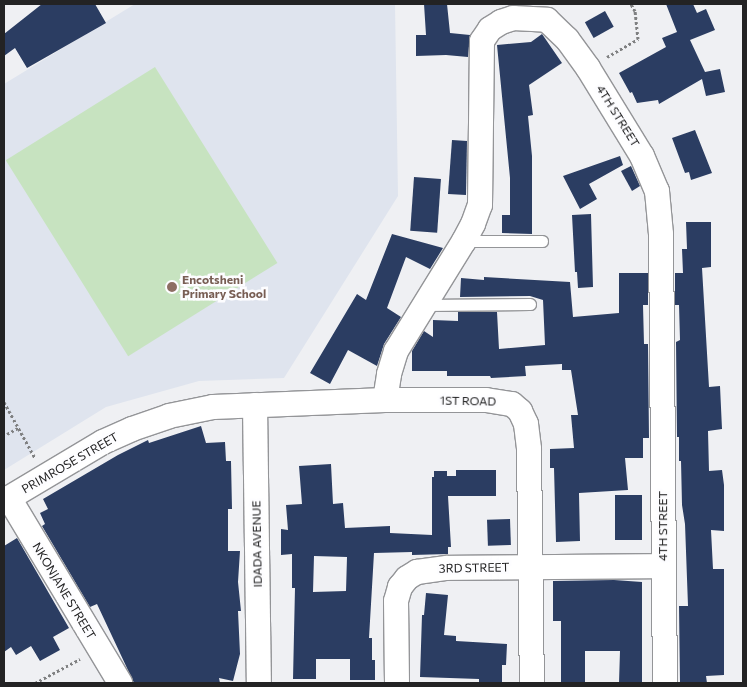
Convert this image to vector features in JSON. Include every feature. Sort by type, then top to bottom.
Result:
[{"type":"street","name":"4TH STREET","points":[[385,400],[389,374],[396,351],[464,241],[480,205],[482,41],[490,29],[513,18],[547,20],[566,39],[588,68],[642,156],[652,176],[660,207],[665,683]]},
{"type":"street","name":"1ST ROAD","points":[[255,405],[385,400],[503,402],[512,404],[520,411],[526,424],[530,449],[532,683]]},
{"type":"street","name":"PRIMROSE STREET","points":[[6,499],[103,442],[132,429],[169,416],[213,407],[255,405]]},
{"type":"street","name":"IDADA AVENUE","points":[[255,405],[259,683]]},
{"type":"street","name":"NKONJANE STREET","points":[[6,499],[120,683]]},
{"type":"street","points":[[531,568],[663,566]]},
{"type":"street","name":"3RD STREET","points":[[397,683],[396,601],[400,587],[407,578],[428,569],[531,568]]},
{"type":"lane","points":[[464,241],[542,241]]},
{"type":"lane","points":[[424,305],[530,304]]},
{"type":"path","points":[[588,68],[638,39],[635,11],[631,4]]},
{"type":"path","points":[[4,402],[40,465]]},
{"type":"path","points":[[7,434],[18,428]]},
{"type":"path","points":[[35,683],[98,648]]},
{"type":"shaded area","name":"Encotsheni Primary School","points":[[135,4],[395,4],[398,196],[284,378],[199,381],[106,407],[4,470],[4,84]]},
{"type":"green space","points":[[155,67],[277,263],[128,356],[6,160]]},
{"type":"building","points":[[42,4],[95,4],[106,23],[27,68],[15,48],[4,56],[4,34]]},
{"type":"building","points":[[424,4],[447,4],[450,33],[470,35],[468,57],[446,55],[416,56],[416,35],[426,35]]},
{"type":"building","points":[[666,4],[693,4],[697,13],[706,9],[715,30],[690,40],[705,72],[720,69],[725,92],[706,96],[702,79],[659,104],[658,100],[637,103],[632,92],[630,93],[619,73],[666,47],[662,38],[677,32]]},
{"type":"building","points":[[605,11],[614,27],[594,38],[585,22]]},
{"type":"building","points":[[542,34],[562,63],[529,85],[533,115],[528,116],[532,156],[532,234],[502,233],[502,215],[510,215],[510,178],[497,45],[531,42]]},
{"type":"building","points":[[695,130],[712,173],[691,180],[689,172],[685,173],[672,138]]},
{"type":"building","points":[[452,140],[467,141],[466,195],[448,194]]},
{"type":"building","points":[[620,156],[623,165],[589,184],[597,199],[580,209],[563,176]]},
{"type":"building","points":[[631,166],[640,186],[632,191],[621,171]]},
{"type":"building","points":[[414,177],[441,179],[437,233],[410,231]]},
{"type":"building","points":[[591,214],[593,287],[578,288],[577,272],[575,272],[572,215]]},
{"type":"building","points":[[686,222],[711,222],[711,267],[702,268],[709,387],[720,386],[722,429],[708,431],[709,471],[722,470],[724,485],[724,531],[711,530],[713,569],[724,569],[724,675],[706,676],[707,683],[680,683],[679,606],[688,606],[681,461],[679,461],[679,437],[677,437],[676,342],[680,340],[679,305],[675,305],[675,273],[683,273],[682,249],[687,249]]},
{"type":"building","points":[[392,234],[443,248],[430,269],[406,257],[387,308],[401,317],[384,344],[377,366],[348,350],[330,384],[310,373],[357,294],[366,300]]},
{"type":"building","points":[[619,273],[648,273],[648,305],[643,305],[644,344],[648,344],[649,438],[643,438],[643,458],[625,458],[628,490],[579,493],[580,541],[556,542],[554,468],[550,468],[550,449],[574,448],[571,415],[578,415],[571,370],[562,370],[562,364],[525,366],[526,376],[491,378],[490,376],[447,376],[447,371],[412,371],[412,351],[424,331],[433,337],[433,320],[458,321],[458,312],[497,312],[499,349],[545,345],[543,300],[530,296],[460,297],[461,278],[484,280],[484,277],[570,282],[573,317],[619,313]]},
{"type":"building","points":[[201,426],[206,443],[225,442],[226,461],[231,461],[232,509],[228,509],[228,551],[240,551],[238,582],[241,611],[238,611],[240,654],[233,681],[219,678],[220,683],[134,683],[97,604],[90,607],[42,526],[45,524],[40,513],[48,509],[43,499],[118,455],[148,440],[149,443]]},
{"type":"building","points":[[331,464],[333,504],[343,503],[345,528],[390,526],[390,533],[432,535],[432,477],[434,477],[434,471],[447,471],[447,476],[456,476],[456,470],[496,470],[496,496],[448,496],[451,547],[448,547],[448,554],[412,555],[412,552],[374,553],[369,638],[372,638],[372,660],[375,660],[375,680],[350,680],[350,659],[316,659],[316,679],[293,679],[295,588],[292,588],[292,554],[281,555],[281,529],[288,530],[286,505],[302,504],[299,466]],"holes":[[[314,556],[347,557],[346,591],[313,592]]]},
{"type":"building","points":[[615,495],[642,495],[642,540],[615,540]]},
{"type":"building","points":[[510,519],[511,545],[488,546],[487,520]]},
{"type":"building","points":[[17,538],[69,628],[53,637],[60,650],[40,661],[31,646],[16,655],[11,647],[4,652],[4,546]]},
{"type":"building","points":[[614,580],[642,582],[642,683],[619,683],[620,651],[585,651],[585,683],[561,683],[561,621],[553,621],[553,581]]},
{"type":"building","points":[[426,593],[448,595],[444,635],[456,636],[456,641],[507,644],[506,665],[502,665],[502,683],[479,683],[479,679],[420,677],[422,615],[424,615]]},
{"type":"place","name":"Encotsheni Primary School","points":[[172,287]]}]
